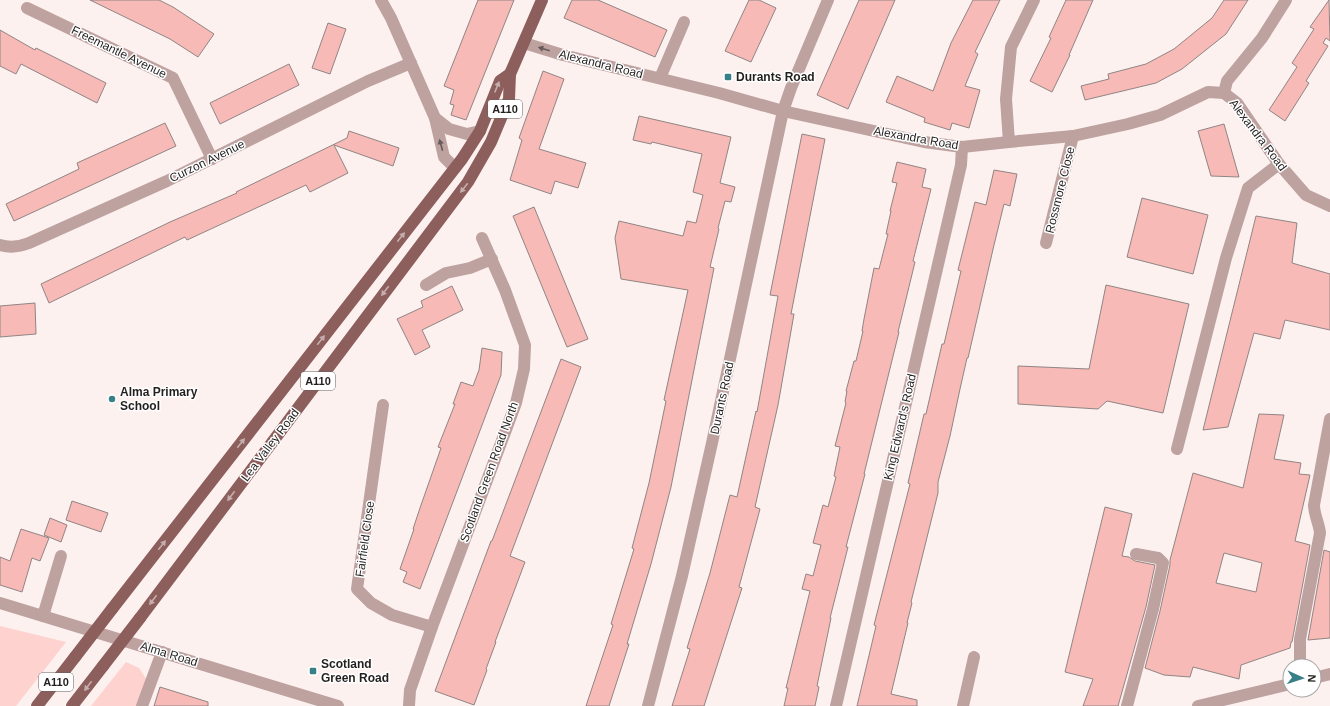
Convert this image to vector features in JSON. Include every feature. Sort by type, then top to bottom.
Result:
[{"type":"main road","name":"A110","points":[[510,74],[542,0]]},
{"type":"main road","name":"Lea Valley Road","points":[[37,706],[462,159],[480,131],[500,81],[510,74]]},
{"type":"main road","name":"Lea Valley Road","points":[[72,706],[468,182],[491,142],[509,99],[510,74]]},
{"type":"main road","name":"Lea Valley Road","points":[[455,168],[460,172],[465,172],[491,142]]},
{"type":"street","points":[[381,0],[391,18],[436,118],[444,156],[455,168]]},
{"type":"street","name":"Durants Road","points":[[648,706],[682,576],[714,435],[783,111],[791,88],[828,0]]},
{"type":"street","points":[[1009,142],[1006,99],[1011,47],[1034,0]]},
{"type":"street","points":[[1224,93],[1226,81],[1262,38],[1286,0]]},
{"type":"street","name":"Freemantle Avenue","points":[[27,8],[173,78],[212,159]]},
{"type":"street","points":[[660,78],[684,22]]},
{"type":"street","name":"Alexandra Road","points":[[524,43],[563,55],[660,78],[783,111],[924,142],[962,147],[1073,136],[1128,124],[1160,115],[1208,92],[1224,93],[1237,103],[1279,164],[1306,195],[1330,206]]},
{"type":"street","name":"Curzon Avenue","points":[[0,245],[6,247],[19,247],[29,243],[167,181],[368,81],[411,63]]},
{"type":"street","points":[[436,118],[448,129],[467,134],[480,131]]},
{"type":"street","name":"Rossmore Close","points":[[1046,243],[1073,136]]},
{"type":"street","name":"King Edward's Road","points":[[836,706],[961,165],[962,147]]},
{"type":"street","points":[[1177,449],[1226,258],[1248,188],[1279,164]]},
{"type":"street","name":"Scotland Green Road North","points":[[409,706],[410,690],[516,403],[524,369],[525,345],[505,290],[482,238]]},
{"type":"street","points":[[426,285],[446,273],[470,268],[492,259]]},
{"type":"street","name":"Fairfield Close","points":[[383,405],[357,589],[371,603],[392,615],[432,627]]},
{"type":"street","points":[[1300,658],[1300,639],[1320,533],[1320,526],[1314,513],[1314,505],[1330,419]]},
{"type":"street","points":[[1127,706],[1153,609],[1163,563],[1158,558],[1136,554]]},
{"type":"street","points":[[43,616],[61,556]]},
{"type":"street","name":"Alma Road","points":[[0,603],[338,706]]},
{"type":"street","points":[[142,706],[162,652]]},
{"type":"street","points":[[963,706],[974,657]]},
{"type":"street","points":[[1198,706],[1282,686]]},
{"type":"shaded area","points":[[0,626],[66,642],[16,706],[0,706]]},
{"type":"shaded area","points":[[126,662],[139,668],[147,680],[136,706],[91,706]]},
{"type":"building","points":[[90,0],[159,0],[173,7],[214,34],[198,57],[170,39]]},
{"type":"building","points":[[478,0],[514,0],[466,120],[451,115],[454,105],[450,104],[454,90],[444,86]]},
{"type":"building","points":[[572,0],[598,0],[667,30],[655,57],[564,18]]},
{"type":"building","points":[[749,0],[759,0],[776,8],[751,62],[725,51]]},
{"type":"building","points":[[859,0],[895,0],[848,109],[817,95]]},
{"type":"building","points":[[973,0],[1000,0],[975,52],[978,54],[965,86],[980,90],[969,128],[952,123],[950,130],[924,122],[925,118],[886,102],[897,76],[933,91],[951,43]]},
{"type":"building","points":[[1066,0],[1093,0],[1070,55],[1052,92],[1030,81],[1051,38],[1049,37]]},
{"type":"building","points":[[1224,0],[1248,0],[1226,34],[1182,69],[1156,83],[1085,100],[1081,86],[1109,79],[1108,74],[1146,64],[1174,49],[1212,18]]},
{"type":"building","points":[[1329,0],[1330,41],[1326,38],[1323,43],[1328,46],[1306,81],[1309,83],[1285,121],[1269,110],[1297,67],[1292,63],[1314,29],[1310,27]]},
{"type":"building","points":[[328,23],[346,29],[330,74],[312,68]]},
{"type":"building","points":[[0,30],[35,50],[36,48],[106,83],[97,103],[21,64],[16,74],[0,66]]},
{"type":"building","points":[[289,64],[299,85],[220,124],[210,103]]},
{"type":"building","points":[[543,71],[564,79],[539,149],[586,163],[578,188],[555,181],[551,194],[510,180],[522,140],[519,138]]},
{"type":"building","points":[[639,116],[731,137],[720,183],[735,187],[731,202],[725,201],[718,228],[710,267],[714,268],[671,487],[651,564],[627,644],[629,644],[609,706],[586,706],[613,625],[611,624],[634,549],[632,548],[649,483],[666,401],[664,400],[688,290],[621,279],[615,238],[619,221],[683,236],[687,221],[696,223],[703,195],[693,192],[702,154],[652,142],[651,144],[633,140]]},
{"type":"building","points":[[165,123],[176,146],[14,221],[6,204],[79,169],[77,163]]},
{"type":"building","points":[[1224,124],[1239,177],[1211,176],[1198,131]]},
{"type":"building","points":[[349,131],[399,148],[393,166],[334,145],[348,173],[310,192],[306,185],[187,240],[185,237],[49,303],[41,284],[170,222],[237,193],[236,192],[347,138]]},
{"type":"building","points":[[802,134],[825,139],[791,314],[794,314],[778,405],[755,507],[760,509],[739,587],[742,588],[704,706],[672,706],[690,649],[687,648],[710,573],[730,495],[737,497],[756,411],[757,412],[778,296],[770,295]]},
{"type":"building","points":[[897,162],[926,169],[922,187],[931,189],[913,261],[915,262],[899,332],[830,618],[817,686],[819,687],[815,706],[784,706],[788,688],[786,688],[810,591],[802,589],[806,574],[813,576],[821,545],[813,543],[823,505],[828,507],[836,477],[834,476],[840,447],[835,446],[846,403],[846,391],[854,361],[856,361],[863,331],[874,268],[879,269],[888,234],[886,234],[890,211],[897,183],[892,182]]},
{"type":"building","points":[[994,170],[1017,174],[1010,206],[1004,204],[994,245],[938,482],[938,493],[911,602],[908,623],[891,694],[917,700],[917,706],[857,706],[876,626],[874,625],[910,484],[908,483],[924,414],[926,414],[942,344],[944,344],[961,271],[958,270],[975,202],[986,205]]},
{"type":"building","points":[[1142,198],[1208,215],[1193,274],[1127,257]]},
{"type":"building","points":[[534,207],[588,339],[567,347],[513,216]]},
{"type":"building","points":[[1256,216],[1297,223],[1292,263],[1330,274],[1330,330],[1285,320],[1280,339],[1254,333],[1228,427],[1203,430]]},
{"type":"building","points":[[1106,285],[1189,304],[1163,413],[1107,401],[1098,409],[1018,404],[1018,366],[1089,369]]},
{"type":"building","points":[[452,286],[463,310],[422,330],[430,347],[415,355],[397,319],[423,307],[421,301]]},
{"type":"building","points":[[35,303],[36,334],[0,337],[0,306]]},
{"type":"building","points":[[482,348],[502,352],[501,375],[420,589],[403,582],[407,572],[400,569],[441,448],[438,447],[455,404],[453,404],[461,382],[473,386],[479,370]]},
{"type":"building","points":[[561,359],[581,367],[510,556],[525,562],[495,642],[486,669],[487,670],[474,705],[435,691]]},
{"type":"building","points":[[1259,414],[1284,415],[1274,459],[1301,463],[1299,474],[1310,475],[1295,541],[1310,545],[1290,648],[1241,665],[1239,679],[1193,667],[1190,677],[1164,675],[1145,668],[1160,611],[1170,560],[1193,473],[1243,488]],"holes":[[[1224,553],[1262,563],[1256,592],[1216,583]]]},
{"type":"building","points":[[72,501],[108,513],[101,532],[66,520]]},
{"type":"building","points":[[1105,507],[1132,514],[1122,556],[1129,557],[1135,561],[1155,565],[1146,607],[1118,706],[1083,706],[1093,679],[1065,672]]},
{"type":"building","points":[[50,518],[67,525],[61,542],[44,535]]},
{"type":"building","points":[[21,529],[49,538],[40,561],[32,558],[22,592],[0,585],[0,557],[10,561]]},
{"type":"building","points":[[1324,550],[1330,552],[1330,638],[1308,640]]},
{"type":"building","points":[[160,687],[208,702],[208,706],[154,706]]},
{"type":"place","name":"Durants Road","points":[[728,77]]},
{"type":"place","name":"Alma Primary School","points":[[112,399]]},
{"type":"place","name":"Scotland Green Road","points":[[313,671]]}]
